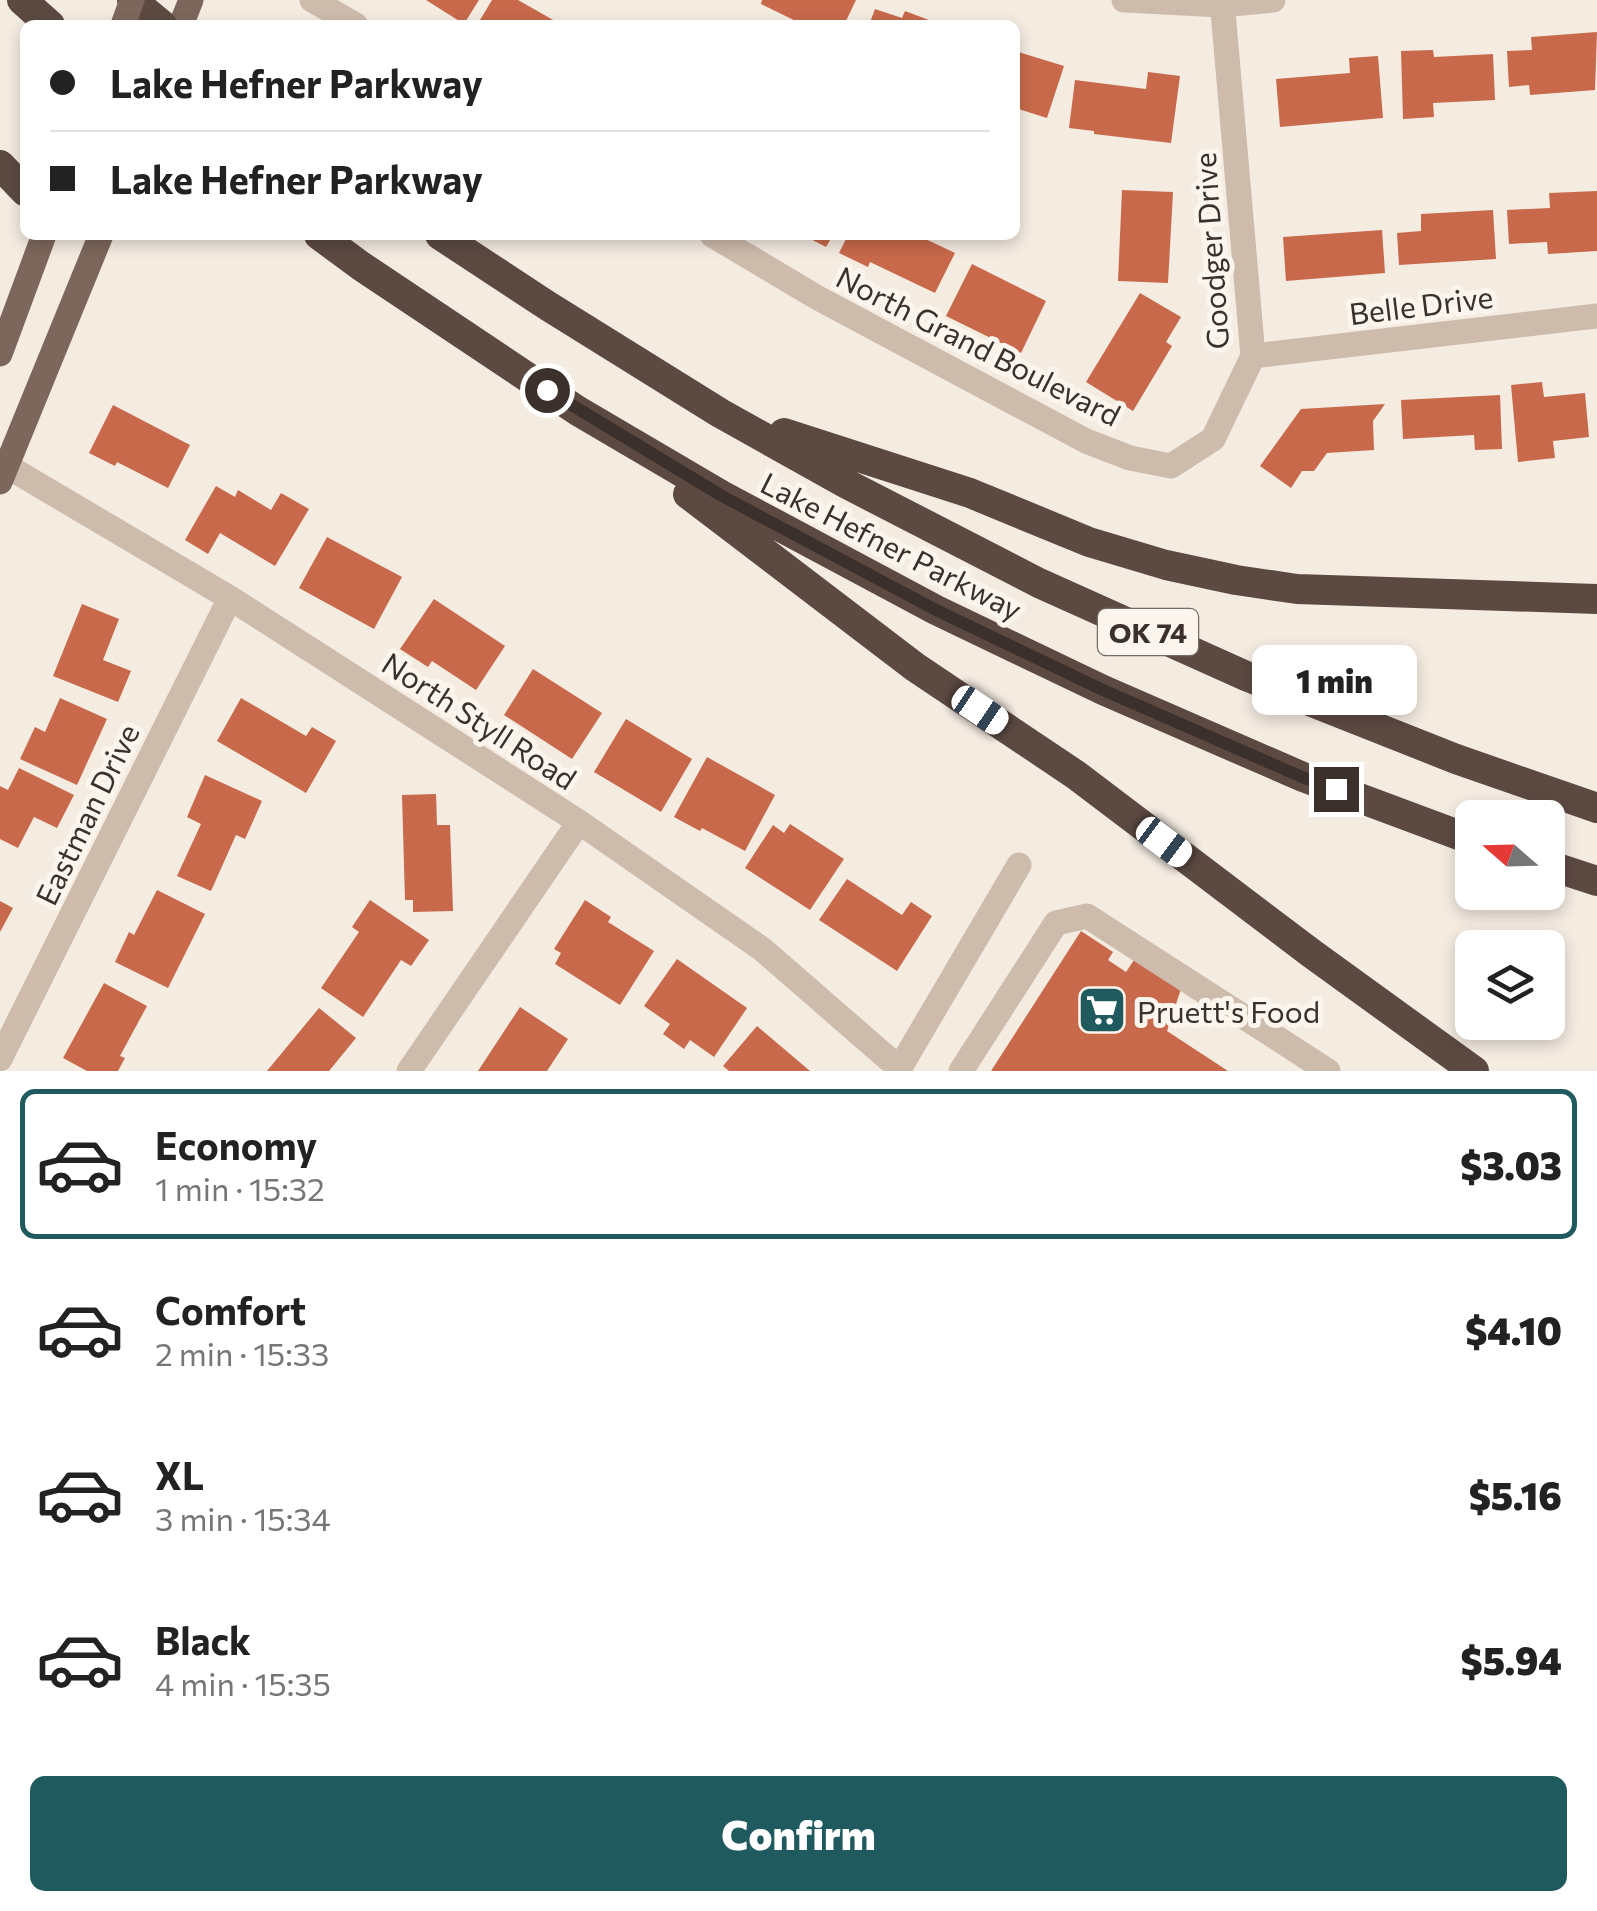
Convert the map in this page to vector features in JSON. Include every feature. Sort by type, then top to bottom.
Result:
[{"type":"highway","points":[[22,0],[44,20]]},
{"type":"highway","points":[[132,0],[156,20]]},
{"type":"highway","points":[[0,164],[20,186]]},
{"type":"highway","name":"Lake Hefner Parkway","points":[[327,240],[578,410],[722,496],[936,610],[1103,690],[1302,777],[1455,834]]},
{"type":"highway","name":"Lake Hefner Parkway","points":[[448,240],[720,412],[845,483],[1056,591],[1246,676],[1456,759],[1597,808]]},
{"type":"highway","points":[[578,410],[915,667],[1076,775],[1310,953],[1474,1071]]},
{"type":"highway","points":[[720,412],[970,493],[1090,542],[1166,565],[1236,580],[1296,589],[1597,599]]},
{"type":"highway","points":[[1565,871],[1597,881]]},
{"type":"main road","points":[[0,354],[42,240]]},
{"type":"main road","points":[[2,469],[99,240]]},
{"type":"street","points":[[312,0],[347,20]]},
{"type":"street","points":[[1124,0],[1273,0]]},
{"type":"street","name":"Goodger Drive","points":[[1171,466],[1213,439],[1253,356],[1222,3]]},
{"type":"street","name":"North Grand Boulevard","points":[[720,240],[818,298],[1086,441],[1130,458],[1171,466]]},
{"type":"street","name":"Belle Drive","points":[[1253,356],[1597,316]]},
{"type":"street","name":"North Styll Road","points":[[2,469],[230,598],[580,822],[762,948],[899,1070]]},
{"type":"street","name":"Eastman Drive","points":[[0,1059],[230,598]]},
{"type":"street","points":[[409,1071],[580,822]]},
{"type":"street","points":[[899,1070],[1019,866]]},
{"type":"street","points":[[961,1071],[1056,922],[1086,916],[1328,1071]]},
{"type":"building","points":[[426,0],[479,0],[466,20],[458,20]]},
{"type":"building","points":[[492,0],[518,0],[553,20],[480,20]]},
{"type":"building","points":[[762,0],[856,0],[846,20],[794,20],[761,4]]},
{"type":"building","points":[[875,9],[902,18],[905,11],[929,20],[871,20]]},
{"type":"building","points":[[1597,32],[1595,90],[1530,95],[1529,85],[1509,87],[1507,51],[1532,50],[1531,37]]},
{"type":"building","points":[[1433,50],[1434,57],[1493,54],[1495,100],[1433,103],[1434,117],[1403,119],[1401,51]]},
{"type":"building","points":[[1020,53],[1064,66],[1047,118],[1020,110]]},
{"type":"building","points":[[1378,56],[1383,118],[1280,127],[1276,79],[1350,73],[1349,58]]},
{"type":"building","points":[[1148,72],[1180,76],[1171,143],[1069,128],[1075,80],[1146,89]]},
{"type":"building","points":[[1122,190],[1173,192],[1168,283],[1118,281]]},
{"type":"building","points":[[1597,191],[1597,251],[1548,254],[1547,242],[1509,244],[1507,210],[1550,208],[1549,193]]},
{"type":"building","points":[[1493,210],[1496,259],[1399,265],[1397,233],[1421,231],[1421,214]]},
{"type":"building","points":[[1382,230],[1385,273],[1286,281],[1283,237]]},
{"type":"building","points":[[846,240],[928,240],[955,253],[935,293],[870,262],[868,267],[839,253]]},
{"type":"building","points":[[972,264],[1046,301],[1021,353],[946,316]]},
{"type":"building","points":[[1140,293],[1181,317],[1166,342],[1172,346],[1133,411],[1086,382]]},
{"type":"building","points":[[1542,382],[1544,397],[1585,393],[1589,437],[1553,441],[1555,458],[1518,462],[1511,385]]},
{"type":"building","points":[[1500,395],[1502,449],[1475,450],[1474,435],[1403,439],[1401,400]]},
{"type":"building","points":[[1385,404],[1373,421],[1374,450],[1327,453],[1314,471],[1302,471],[1291,488],[1260,466],[1301,409]]},
{"type":"building","points":[[113,405],[190,445],[168,488],[117,462],[115,466],[89,453]]},
{"type":"building","points":[[216,486],[235,497],[238,490],[271,510],[281,493],[309,509],[275,566],[220,533],[208,554],[185,540]]},
{"type":"building","points":[[327,537],[402,577],[374,629],[299,588]]},
{"type":"building","points":[[434,599],[505,646],[476,690],[432,661],[428,667],[400,649]]},
{"type":"building","points":[[82,604],[119,619],[103,660],[131,671],[118,702],[53,676]]},
{"type":"building","points":[[533,669],[602,713],[572,759],[504,715]]},
{"type":"building","points":[[60,698],[107,719],[77,785],[20,759],[35,727],[45,732]]},
{"type":"building","points":[[241,698],[306,736],[312,727],[336,741],[306,793],[217,741]]},
{"type":"building","points":[[626,719],[692,759],[661,812],[594,772]]},
{"type":"building","points":[[707,757],[775,795],[745,851],[674,817]]},
{"type":"building","points":[[19,768],[74,795],[57,828],[34,817],[18,848],[0,839],[0,786],[8,790]]},
{"type":"building","points":[[205,775],[262,801],[245,839],[236,835],[211,891],[177,876],[201,824],[187,817]]},
{"type":"building","points":[[436,794],[437,825],[450,825],[453,911],[413,912],[413,900],[405,900],[402,795]]},
{"type":"building","points":[[790,824],[844,859],[810,910],[745,868],[773,825],[784,833]]},
{"type":"building","points":[[847,879],[902,915],[911,902],[932,916],[897,971],[819,920]]},
{"type":"building","points":[[157,890],[205,914],[168,988],[115,962],[129,932],[134,935]]},
{"type":"building","points":[[370,900],[429,940],[411,966],[401,960],[363,1017],[321,988],[359,932],[352,927]]},
{"type":"building","points":[[585,900],[611,917],[608,922],[654,951],[620,1005],[555,964],[561,953],[554,949]]},
{"type":"building","points":[[0,901],[13,908],[0,932]]},
{"type":"building","name":"Pruett's Food","points":[[1081,931],[1113,952],[1108,960],[1126,972],[1134,960],[1181,989],[1167,1031],[1228,1071],[991,1071]]},
{"type":"building","points":[[677,959],[747,1008],[714,1057],[690,1040],[684,1049],[663,1034],[670,1024],[644,1006]]},
{"type":"building","points":[[104,983],[147,1006],[120,1056],[125,1058],[118,1071],[87,1071],[63,1058]]},
{"type":"building","points":[[520,1007],[568,1039],[547,1071],[478,1071]]},
{"type":"building","points":[[319,1008],[356,1038],[329,1071],[267,1071]]},
{"type":"building","points":[[757,1026],[810,1071],[729,1071],[723,1066]]},
{"type":"place","name":"Pruett's Food","points":[[1102,1010]]},
{"type":"route","points":[[547,390],[722,496],[936,610],[1103,690],[1336,789]]}]
